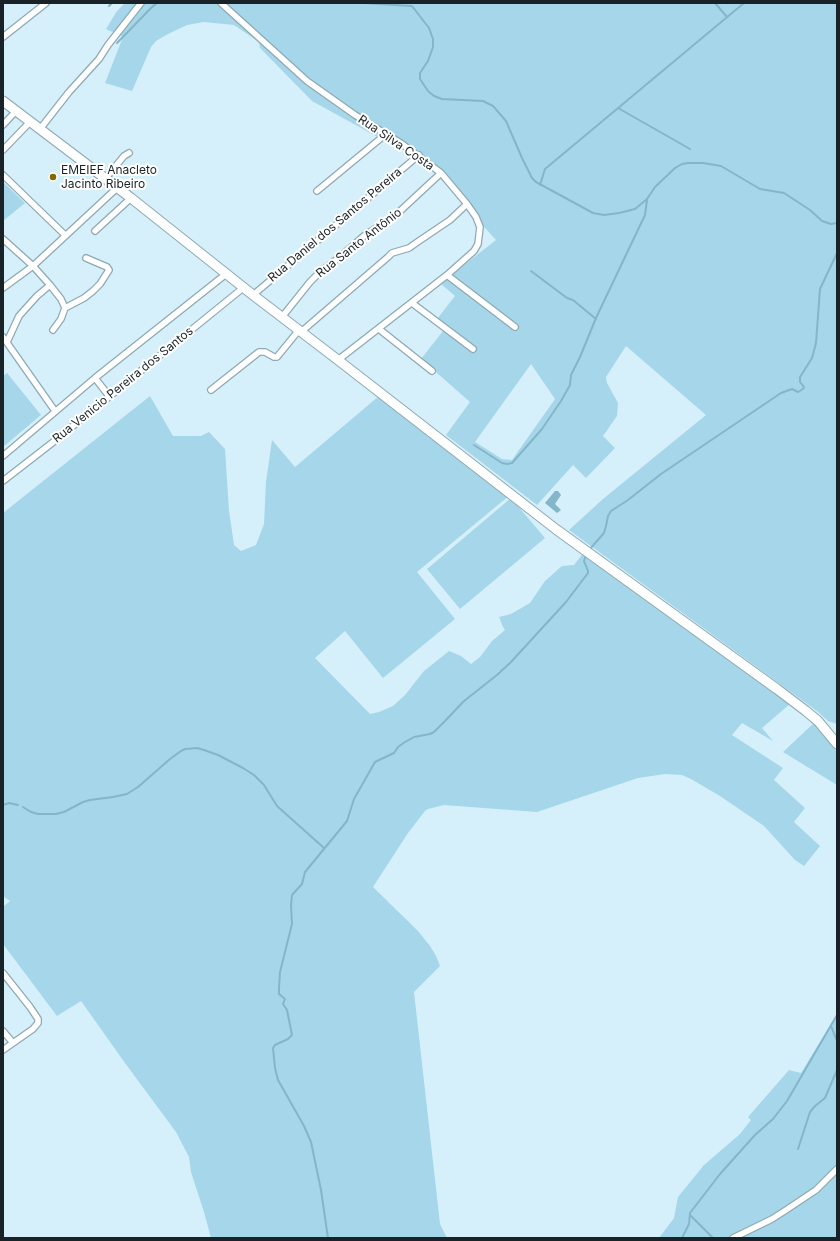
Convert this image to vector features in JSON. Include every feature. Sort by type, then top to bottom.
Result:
[{"type":"main road","points":[[3,101],[131,198],[252,296],[282,317],[557,530],[800,706],[818,721],[837,744]]},
{"type":"street","points":[[3,37],[46,3]]},
{"type":"street","points":[[40,129],[74,87],[99,60],[108,45],[141,3]]},
{"type":"street","name":"Rua Silva Costa","points":[[221,3],[307,81],[330,98],[419,155],[441,173],[467,204],[476,217],[480,227],[478,244],[474,251],[447,276],[338,360]]},
{"type":"street","points":[[3,125],[16,111]]},
{"type":"street","points":[[3,150],[30,122]]},
{"type":"street","points":[[317,191],[386,134]]},
{"type":"street","points":[[105,179],[124,156],[129,153]]},
{"type":"street","name":"Rua Daniel dos Santos Pereira","points":[[252,296],[419,155]]},
{"type":"street","name":"Rua Santo Antônio","points":[[282,317],[320,272],[365,235],[399,212],[441,173]]},
{"type":"street","points":[[3,175],[65,235]]},
{"type":"street","points":[[3,288],[33,266],[117,188]]},
{"type":"street","points":[[96,231],[131,198]]},
{"type":"street","points":[[210,390],[260,352],[265,352],[277,357],[300,331],[392,253],[409,248],[450,220],[467,204]]},
{"type":"street","points":[[3,239],[33,266],[61,299],[65,308],[61,319],[53,330]]},
{"type":"street","points":[[65,308],[80,301],[93,291],[100,284],[109,270],[107,267],[86,258]]},
{"type":"street","points":[[3,456],[95,378],[226,274]]},
{"type":"street","points":[[447,276],[515,326]]},
{"type":"street","points":[[7,342],[19,316],[37,296],[50,285]]},
{"type":"street","name":"Rua Venicio Pereira dos Santos","points":[[3,481],[243,288]]},
{"type":"street","points":[[412,303],[473,350]]},
{"type":"street","points":[[379,328],[432,370]]},
{"type":"street","points":[[3,337],[55,411]]},
{"type":"street","points":[[95,378],[110,396]]},
{"type":"street","points":[[3,973],[38,1019],[38,1023],[33,1029],[3,1050]]},
{"type":"street","points":[[3,1031],[12,1043]]},
{"type":"street","points":[[733,1238],[772,1219],[786,1210],[816,1190],[837,1169]]},
{"type":"shaded area","points":[[125,3],[837,3],[837,724],[828,721],[817,711],[569,530],[603,499],[706,415],[626,346],[606,377],[607,383],[618,403],[617,416],[603,436],[615,448],[586,478],[573,465],[537,505],[446,435],[470,402],[421,359],[443,331],[434,323],[455,296],[440,283],[496,240],[414,149],[407,149],[383,140],[312,101],[260,48],[259,42],[234,25],[204,22],[187,25],[156,41],[151,47],[132,91],[105,83],[123,37],[106,29],[117,11]],"holes":[[[531,364],[555,399],[512,460],[502,459],[475,442]]]},
{"type":"shaded area","points":[[3,182],[25,203],[3,221]]},
{"type":"shaded area","points":[[7,373],[41,415],[3,447],[3,376]]},
{"type":"shaded area","points":[[150,396],[173,436],[201,436],[209,432],[225,449],[229,511],[234,545],[241,551],[256,545],[264,524],[266,482],[272,440],[295,467],[379,396],[510,495],[417,572],[455,619],[383,678],[345,631],[315,658],[370,714],[393,706],[405,695],[424,671],[449,651],[461,656],[471,664],[480,657],[492,641],[505,630],[499,617],[511,614],[530,603],[545,581],[562,566],[574,565],[584,552],[791,703],[762,728],[773,741],[742,723],[732,735],[783,768],[774,780],[805,808],[794,822],[820,846],[804,866],[795,860],[764,826],[720,796],[682,775],[665,774],[638,778],[537,812],[444,805],[428,809],[408,833],[373,887],[418,931],[430,946],[440,966],[414,992],[440,1224],[447,1238],[211,1238],[191,1172],[189,1157],[176,1132],[81,1001],[57,1016],[3,944],[3,907],[10,901],[3,896],[3,513]]},
{"type":"shaded area","points":[[555,491],[558,491],[561,495],[555,504],[561,510],[557,513],[545,503]]},
{"type":"shaded area","points":[[511,498],[545,538],[460,609],[427,569]]},
{"type":"shaded area","points":[[815,722],[823,729],[837,752],[837,785],[783,752]]},
{"type":"shaded area","points":[[837,1014],[837,1238],[659,1238],[674,1218],[678,1197],[704,1165],[740,1134],[751,1120],[748,1117],[789,1070],[801,1073]]},
{"type":"waterway","points":[[109,6],[112,3]]},
{"type":"waterway","points":[[117,43],[157,3]]},
{"type":"waterway","points":[[363,3],[412,6]]},
{"type":"waterway","points":[[715,3],[727,17]]},
{"type":"waterway","points":[[540,185],[545,169],[744,3]]},
{"type":"waterway","points":[[412,6],[429,28],[433,39],[433,47],[428,61],[420,73],[420,79],[428,91],[434,96],[442,99],[483,101],[493,106],[506,121],[532,178],[536,182],[593,213],[604,215],[635,209],[647,199],[655,187],[675,168],[682,164],[703,163],[721,166],[760,189],[784,193],[810,210],[822,221],[831,224],[837,223]]},
{"type":"waterway","points":[[618,108],[690,149]]},
{"type":"waterway","points":[[474,445],[502,463],[512,463],[542,429],[570,385],[571,375],[596,318],[645,215],[647,200]]},
{"type":"waterway","points":[[589,550],[604,533],[608,516],[611,511],[628,500],[661,474],[781,393],[792,389],[798,392],[803,389],[804,387],[800,382],[800,377],[812,358],[816,343],[820,289],[837,253]]},
{"type":"waterway","points":[[531,271],[567,298],[573,300],[596,319]]},
{"type":"waterway","points":[[328,1238],[321,1190],[311,1142],[304,1126],[278,1080],[275,1068],[273,1048],[275,1045],[288,1039],[292,1035],[287,1010],[283,1004],[285,999],[279,994],[280,972],[292,924],[292,895],[302,884],[305,872],[347,821],[354,799],[375,762],[394,753],[398,747],[414,737],[434,732],[464,701],[511,662],[566,602],[588,573],[584,561],[586,555]]},
{"type":"waterway","points":[[23,807],[38,814],[56,814],[90,800],[127,794],[138,787],[181,751],[185,749],[197,748],[218,755],[254,775],[264,785],[277,806],[324,848]]},
{"type":"waterway","points":[[3,805],[9,803],[18,805]]},
{"type":"waterway","points":[[682,1238],[689,1224],[690,1213],[720,1174],[755,1135],[773,1119],[787,1101],[837,1015]]},
{"type":"waterway","points":[[831,1026],[837,1041]]},
{"type":"waterway","points":[[798,1149],[810,1112],[825,1098],[837,1070]]},
{"type":"waterway","points":[[690,1215],[713,1238]]},
{"type":"place","name":"EMEIEF Anacleto Jacinto Ribeiro","points":[[53,177]]}]
